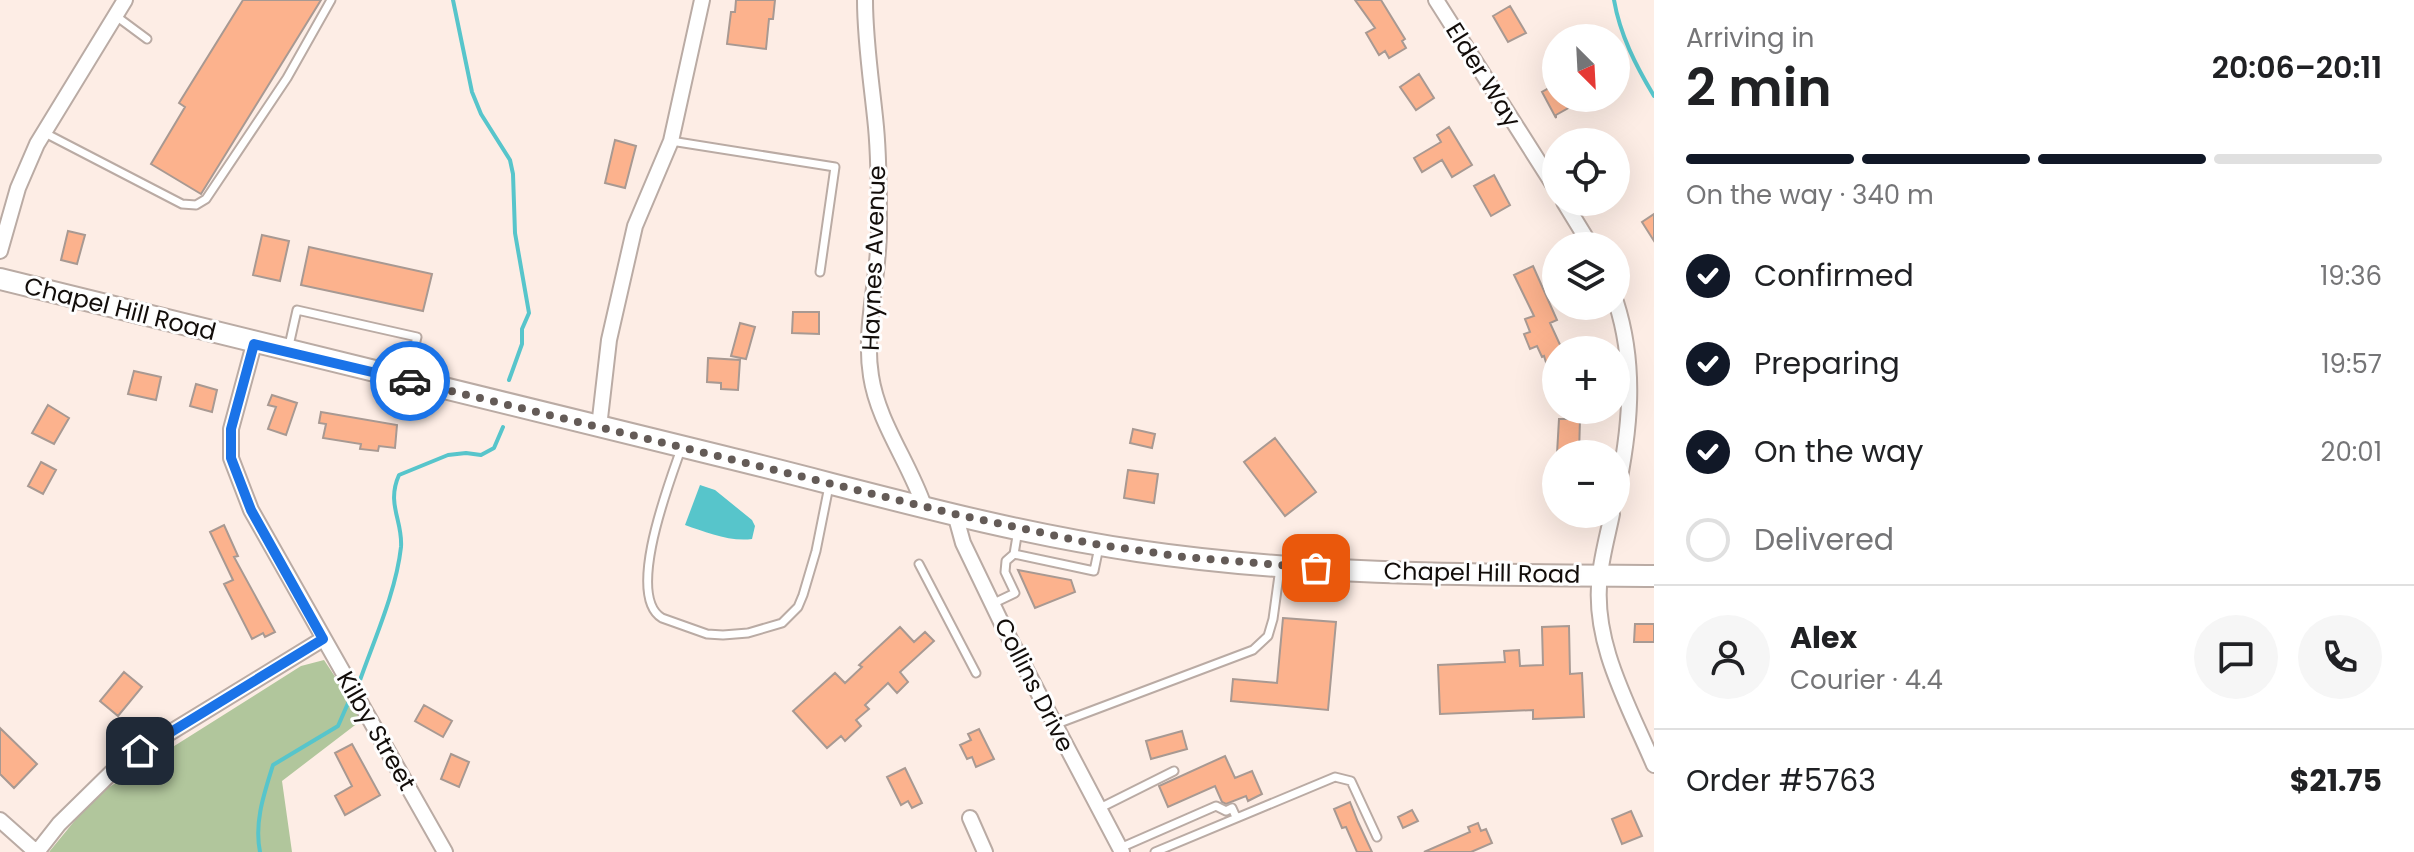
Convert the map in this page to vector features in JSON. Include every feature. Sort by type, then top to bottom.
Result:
[{"type":"main road","name":"Chapel Hill Road","points":[[0,279],[254,344],[955,514],[1100,545],[1184,557],[1379,572],[1654,576]]},
{"type":"street","points":[[0,251],[18,188],[43,132],[125,0]]},
{"type":"street","points":[[599,427],[609,340],[635,226],[671,141],[702,0]]},
{"type":"street","name":"Haynes Avenue","points":[[865,0],[869,78],[876,128],[880,228],[876,287],[868,332],[871,377],[884,417],[924,506]]},
{"type":"street","name":"Elder Way","points":[[1436,0],[1542,167]]},
{"type":"street","points":[[1620,320],[1630,359],[1627,440]]},
{"type":"street","name":"Kilby Street","points":[[254,344],[231,429],[231,458],[251,510],[445,852]]},
{"type":"street","name":"Collins Drive","points":[[955,514],[963,543],[992,604],[1121,850]]},
{"type":"street","points":[[1609,528],[1599,576],[1599,609],[1605,644],[1654,765]]},
{"type":"street","points":[[0,820],[37,852],[59,824],[111,773],[140,751],[323,639]]},
{"type":"street","points":[[970,818],[985,852]]},
{"type":"lane","points":[[43,132],[182,204],[196,205],[206,199],[287,78],[331,0]]},
{"type":"lane","points":[[116,16],[147,39]]},
{"type":"lane","points":[[671,141],[835,167],[820,272]]},
{"type":"lane","points":[[288,352],[297,310],[417,337],[405,380]]},
{"type":"lane","points":[[682,447],[654,532],[648,584],[650,601],[656,614],[707,634],[748,633],[770,628],[782,623],[798,607],[816,551],[821,514],[830,483]]},
{"type":"lane","points":[[992,604],[1015,593],[1005,572],[1006,561],[1014,554],[1019,528]]},
{"type":"lane","points":[[1014,554],[1094,571],[1100,545]]},
{"type":"lane","points":[[919,564],[976,673]]},
{"type":"lane","points":[[1054,725],[1253,650],[1268,636],[1281,566]]},
{"type":"lane","points":[[1098,809],[1174,771]]},
{"type":"lane","points":[[1155,852],[1335,777],[1351,781],[1377,837]]},
{"type":"lane","points":[[1121,850],[1216,806],[1226,811],[1232,808],[1236,817]]},
{"type":"green space","points":[[324,660],[363,719],[282,781],[292,852],[49,852],[95,796],[301,666]]},
{"type":"water","points":[[700,485],[715,490],[752,520],[755,526],[752,539],[726,538],[685,525]]},
{"type":"building","points":[[243,0],[321,0],[201,194],[151,164],[185,107],[179,103]]},
{"type":"building","points":[[736,0],[775,0],[773,19],[769,19],[766,49],[727,44],[731,12],[735,12]]},
{"type":"building","points":[[1355,0],[1381,0],[1405,39],[1402,41],[1406,48],[1389,58],[1385,51],[1379,55],[1366,33],[1375,28]]},
{"type":"building","points":[[1510,6],[1526,33],[1508,42],[1493,16]]},
{"type":"building","points":[[1419,74],[1434,98],[1416,110],[1400,87]]},
{"type":"building","points":[[1449,127],[1472,165],[1452,177],[1442,160],[1422,172],[1414,158],[1441,142],[1437,135]]},
{"type":"building","points":[[615,140],[636,146],[625,188],[605,183]]},
{"type":"building","points":[[1494,175],[1510,205],[1491,216],[1474,186]]},
{"type":"building","points":[[1654,214],[1654,241],[1642,222]]},
{"type":"building","points":[[68,231],[85,235],[77,264],[61,260]]},
{"type":"building","points":[[262,235],[289,241],[280,281],[253,275]]},
{"type":"building","points":[[309,247],[432,274],[423,311],[301,285]]},
{"type":"building","points":[[1533,266],[1542,286],[1542,320],[1557,320],[1550,323],[1556,336],[1542,336],[1542,357],[1537,346],[1530,349],[1524,334],[1530,332],[1525,319],[1534,316],[1514,275]]},
{"type":"building","points":[[793,312],[819,312],[819,334],[792,333]]},
{"type":"building","points":[[740,323],[755,327],[746,359],[731,356]]},
{"type":"building","points":[[708,358],[740,360],[738,390],[721,389],[721,383],[707,382]]},
{"type":"building","points":[[134,371],[161,377],[156,400],[128,394]]},
{"type":"building","points":[[196,384],[217,390],[212,412],[190,406]]},
{"type":"building","points":[[272,395],[297,403],[286,435],[268,429],[276,407],[268,405]]},
{"type":"building","points":[[48,405],[69,418],[54,444],[32,433]]},
{"type":"building","points":[[321,412],[397,425],[395,448],[379,446],[378,451],[360,449],[361,444],[323,438],[326,424],[319,423]]},
{"type":"building","points":[[1559,424],[1580,424],[1579,440],[1558,440]]},
{"type":"building","points":[[1133,429],[1155,434],[1152,448],[1130,443]]},
{"type":"building","points":[[1275,438],[1316,492],[1285,516],[1244,462]]},
{"type":"building","points":[[41,462],[56,470],[43,494],[28,486]]},
{"type":"building","points":[[1128,470],[1158,474],[1154,503],[1124,498]]},
{"type":"building","points":[[224,525],[238,556],[234,557],[275,632],[265,637],[263,633],[252,639],[224,584],[233,580],[210,532]]},
{"type":"building","points":[[1018,570],[1071,580],[1075,592],[1035,608]]},
{"type":"building","points":[[1283,618],[1336,622],[1328,710],[1231,701],[1233,679],[1277,683]]},
{"type":"building","points":[[1635,624],[1654,624],[1654,642],[1634,642]]},
{"type":"building","points":[[1569,626],[1570,674],[1582,673],[1584,717],[1533,719],[1533,710],[1440,714],[1438,665],[1505,662],[1504,651],[1519,650],[1520,666],[1543,665],[1542,627]]},
{"type":"building","points":[[900,627],[914,642],[925,632],[934,641],[900,672],[908,682],[897,693],[888,683],[865,705],[869,709],[856,720],[861,726],[845,741],[841,736],[827,748],[793,711],[835,673],[845,683],[862,667],[859,665]]},
{"type":"building","points":[[124,672],[142,687],[118,716],[100,701]]},
{"type":"building","points":[[424,705],[452,721],[443,737],[415,721]]},
{"type":"building","points":[[0,728],[37,764],[14,788],[0,774]]},
{"type":"building","points":[[979,729],[994,759],[976,767],[972,757],[967,759],[960,745],[971,740],[968,734]]},
{"type":"building","points":[[1182,731],[1187,749],[1151,759],[1146,741]]},
{"type":"building","points":[[352,744],[380,795],[345,815],[335,796],[352,786],[335,753]]},
{"type":"building","points":[[451,754],[469,762],[459,787],[441,779]]},
{"type":"building","points":[[1225,756],[1235,778],[1252,771],[1262,794],[1248,801],[1246,796],[1226,804],[1215,786],[1168,807],[1159,786]]},
{"type":"building","points":[[905,768],[922,803],[912,808],[908,801],[901,805],[887,777]]},
{"type":"building","points":[[1350,802],[1372,852],[1357,852],[1346,827],[1342,828],[1334,809]]},
{"type":"building","points":[[1412,810],[1418,821],[1403,828],[1398,817]]},
{"type":"building","points":[[1631,811],[1642,836],[1622,844],[1612,819]]},
{"type":"building","points":[[1478,823],[1481,831],[1486,829],[1492,843],[1471,852],[1424,852],[1470,832],[1468,827]]},
{"type":"waterway","points":[[453,0],[472,92],[481,114],[510,160],[513,174],[515,233],[529,313],[509,380]]},
{"type":"waterway","points":[[1614,0],[1620,26],[1654,96]]},
{"type":"waterway","points":[[359,683],[398,564],[401,538],[394,495],[399,475],[448,455],[481,455],[494,448],[503,427]]},
{"type":"waterway","points":[[260,852],[259,819],[273,765],[338,726],[349,701]]},
{"type":"way so far","points":[[410,381],[955,514],[1094,544],[1184,557],[1316,568]]},
{"type":"route","points":[[140,751],[323,639],[251,510],[231,458],[231,429],[254,344],[410,381]]}]
